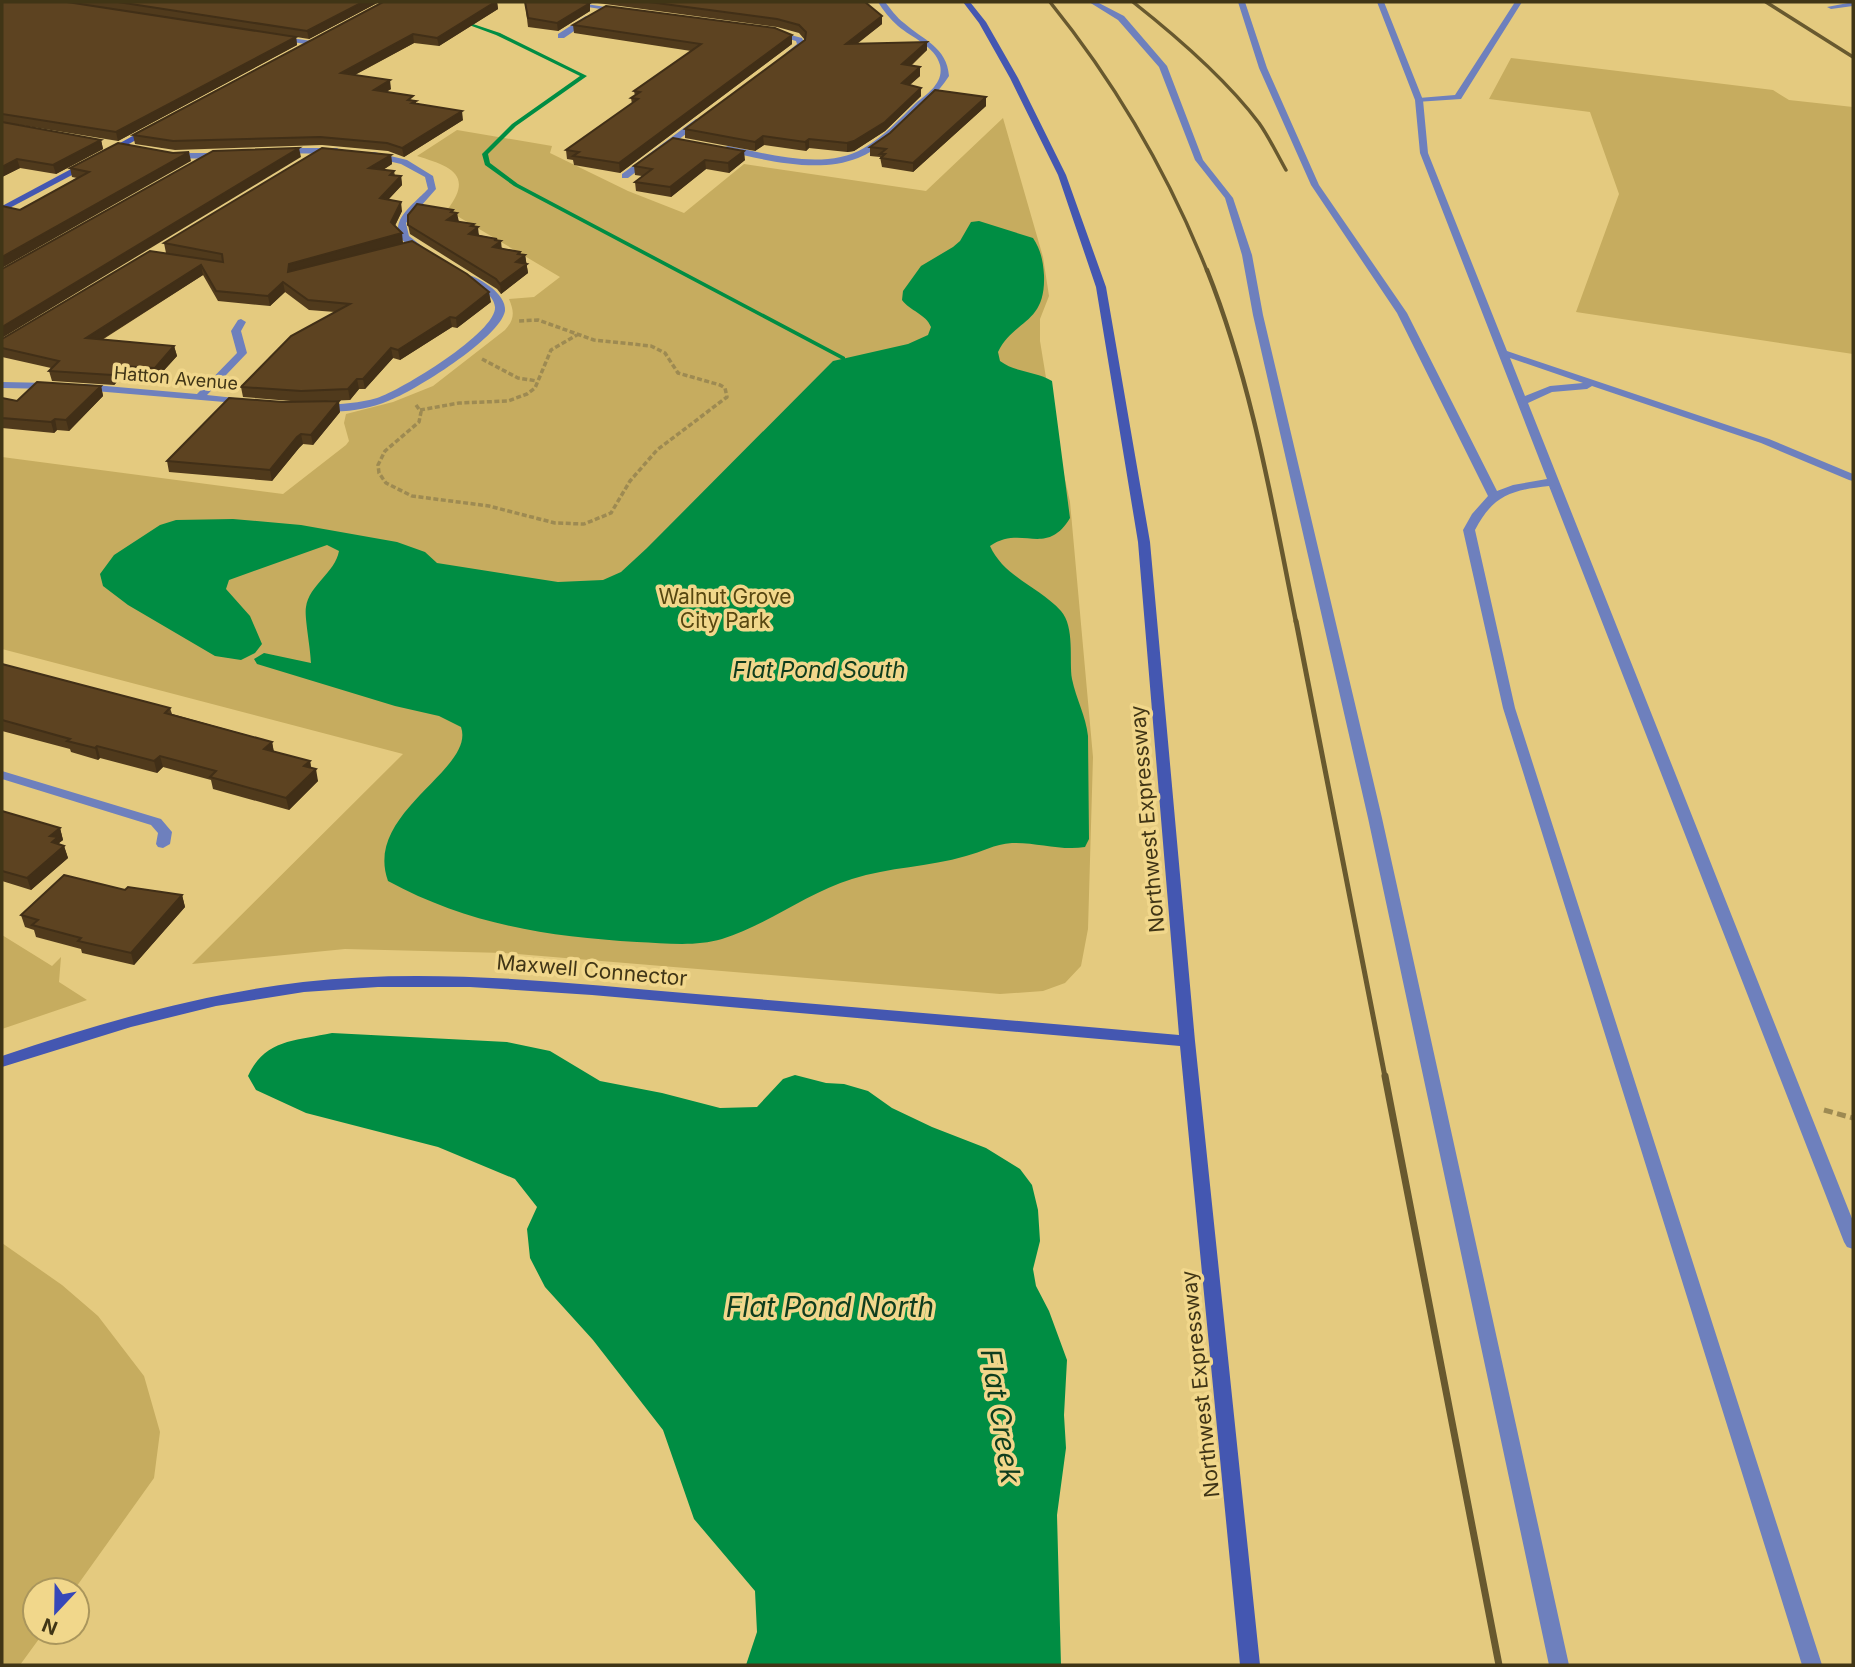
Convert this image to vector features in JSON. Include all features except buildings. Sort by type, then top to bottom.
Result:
[{"type":"main road","name":"Northwest Expressway","points":[[966,2],[982,22],[1014,78],[1062,175],[1101,286],[1144,542],[1187,1041],[1250,1665]]},
{"type":"main road","points":[[292,54],[315,41]]},
{"type":"main road","points":[[2,209],[154,128]]},
{"type":"main road","name":"Maxwell Connector","points":[[2,1062],[130,1021],[222,1000],[344,983],[391,981],[499,983],[592,990],[1187,1041]]},
{"type":"street","points":[[558,2],[631,12]]},
{"type":"street","points":[[713,147],[795,160],[819,161],[850,157],[872,146],[937,89],[945,76],[944,62],[936,50],[902,25],[881,2]]},
{"type":"street","points":[[1092,2],[1121,18],[1163,66],[1199,160],[1229,198],[1247,255],[1258,315],[1375,818],[1559,1665]]},
{"type":"street","points":[[1241,2],[1263,68],[1315,185],[1402,313],[1494,497]]},
{"type":"street","points":[[1380,2],[1419,100],[1424,153],[1853,1242]]},
{"type":"street","points":[[1419,100],[1458,97],[1518,2]]},
{"type":"street","points":[[1831,7],[1853,4]]},
{"type":"street","points":[[561,36],[605,8]]},
{"type":"street","points":[[764,30],[788,34],[801,44],[777,64]]},
{"type":"street","points":[[272,37],[315,41]]},
{"type":"street","points":[[625,176],[704,118]]},
{"type":"street","points":[[672,141],[686,143]]},
{"type":"street","points":[[105,145],[141,151]]},
{"type":"street","points":[[300,164],[323,150]]},
{"type":"street","points":[[270,152],[347,151]]},
{"type":"street","points":[[367,154],[404,162],[429,176],[432,189],[401,223],[400,231],[405,238],[432,257]]},
{"type":"street","points":[[164,155],[231,156]]},
{"type":"street","points":[[186,170],[209,157]]},
{"type":"street","points":[[400,248],[414,245]]},
{"type":"street","points":[[310,407],[361,404],[397,394],[426,378],[490,327],[500,310],[498,301],[493,293],[455,270]]},
{"type":"street","points":[[199,398],[242,353],[236,331],[241,322]]},
{"type":"street","points":[[1501,352],[1766,441],[1853,478]]},
{"type":"street","name":"Hatton Avenue","points":[[2,384],[70,387],[261,404]]},
{"type":"street","points":[[1521,402],[1550,389],[1570,385],[1612,389]]},
{"type":"street","points":[[1552,482],[1517,486],[1494,497],[1479,507],[1469,530],[1509,708],[1812,1665]]},
{"type":"street","points":[[2,775],[156,822],[165,832],[163,844]]},
{"type":"path","points":[[420,410],[417,425],[385,451],[378,465],[381,476],[393,488],[412,496],[489,506],[555,523],[576,525],[600,520],[611,513],[630,481],[657,450],[723,401],[728,392],[713,382],[678,373],[671,366],[668,355],[658,348],[628,342],[596,341],[543,320],[518,320],[515,324]]},
{"type":"path","points":[[420,410],[461,403],[490,404],[515,400],[531,391],[549,352],[578,335]]},
{"type":"path","points":[[486,349],[475,358],[497,364],[513,378],[537,381]]},
{"type":"path","points":[[397,394],[420,410]]},
{"type":"green space","points":[[1511,58],[1773,90],[1789,100],[1853,107],[1853,354],[1576,312],[1619,194],[1590,112],[1489,99]]},
{"type":"green space","name":"Walnut Grove City Park","points":[[1003,118],[1043,257],[1049,296],[1040,319],[1040,341],[1056,439],[1070,502],[1093,757],[1088,929],[1081,966],[1065,983],[1043,991],[1000,994],[505,953],[345,949],[192,964],[403,754],[2,649],[2,457],[283,494],[346,445],[349,441],[344,423],[346,414],[393,402],[433,386],[505,330],[513,316],[509,299],[534,297],[560,277],[447,210],[459,188],[458,180],[448,168],[417,156],[457,130],[552,146],[550,153],[628,191],[684,213],[744,164],[926,191]]},
{"type":"green space","points":[[2,935],[52,966],[61,957],[59,982],[87,1000],[2,1029]]},
{"type":"green space","points":[[2,1243],[62,1285],[98,1316],[144,1376],[160,1432],[154,1478],[84,1576],[21,1576],[21,1646],[34,1646],[20,1665],[2,1665]]},
{"type":"water","name":"Flat Pond South","points":[[979,221],[1033,238],[1042,260],[1044,275],[1040,303],[1035,313],[1012,333],[998,352],[1000,361],[1006,365],[1052,381],[1070,518],[1061,530],[1052,536],[1043,539],[1013,538],[990,546],[1004,566],[1061,611],[1068,626],[1072,679],[1088,736],[1089,839],[1085,847],[1006,844],[952,860],[866,875],[819,892],[739,933],[701,943],[604,940],[540,932],[478,918],[418,896],[388,881],[385,856],[391,834],[404,813],[452,760],[461,743],[461,727],[439,716],[395,706],[257,664],[254,659],[264,653],[311,663],[306,618],[308,599],[333,566],[339,551],[327,545],[229,580],[226,589],[250,616],[262,644],[255,653],[241,660],[215,656],[128,605],[103,586],[100,574],[114,555],[160,525],[176,520],[233,519],[301,525],[397,542],[425,552],[437,563],[558,582],[603,580],[621,572],[647,548],[833,361],[908,344],[928,335],[931,327],[929,323],[902,300],[903,291],[921,266],[953,247],[960,241],[971,222]]},
{"type":"water","name":"Flat Pond North","points":[[332,1033],[507,1042],[550,1051],[600,1081],[720,1108],[757,1107],[783,1079],[795,1075],[826,1083],[844,1084],[868,1091],[892,1108],[986,1148],[1020,1169],[1032,1185],[1038,1210],[1040,1241],[1033,1269],[1036,1286],[1049,1311],[1067,1360],[1064,1415],[1066,1448],[1057,1515],[1061,1665],[746,1665],[757,1632],[755,1591],[694,1519],[663,1430],[593,1340],[545,1287],[530,1258],[527,1229],[537,1207],[515,1179],[438,1147],[306,1113],[256,1090],[248,1076],[255,1064],[272,1048],[294,1040]]},
{"type":"waterway","points":[[463,21],[498,34],[584,76],[514,125],[485,154],[487,164],[516,185],[843,358]]},
{"type":"railway","points":[[1050,2],[1097,65],[1139,131],[1175,199],[1207,271]]},
{"type":"railway","points":[[1133,2],[1183,44],[1231,90],[1259,123],[1286,170]]},
{"type":"railway","points":[[1766,2],[1853,57]]},
{"type":"railway","points":[[1207,270],[1237,356],[1249,400],[1296,622]]},
{"type":"railway","points":[[1296,621],[1385,1077]]},
{"type":"railway","points":[[1385,1076],[1499,1665]]},
{"type":"water label","name":"Flat Creek","points":[[1001,1416]]}]
